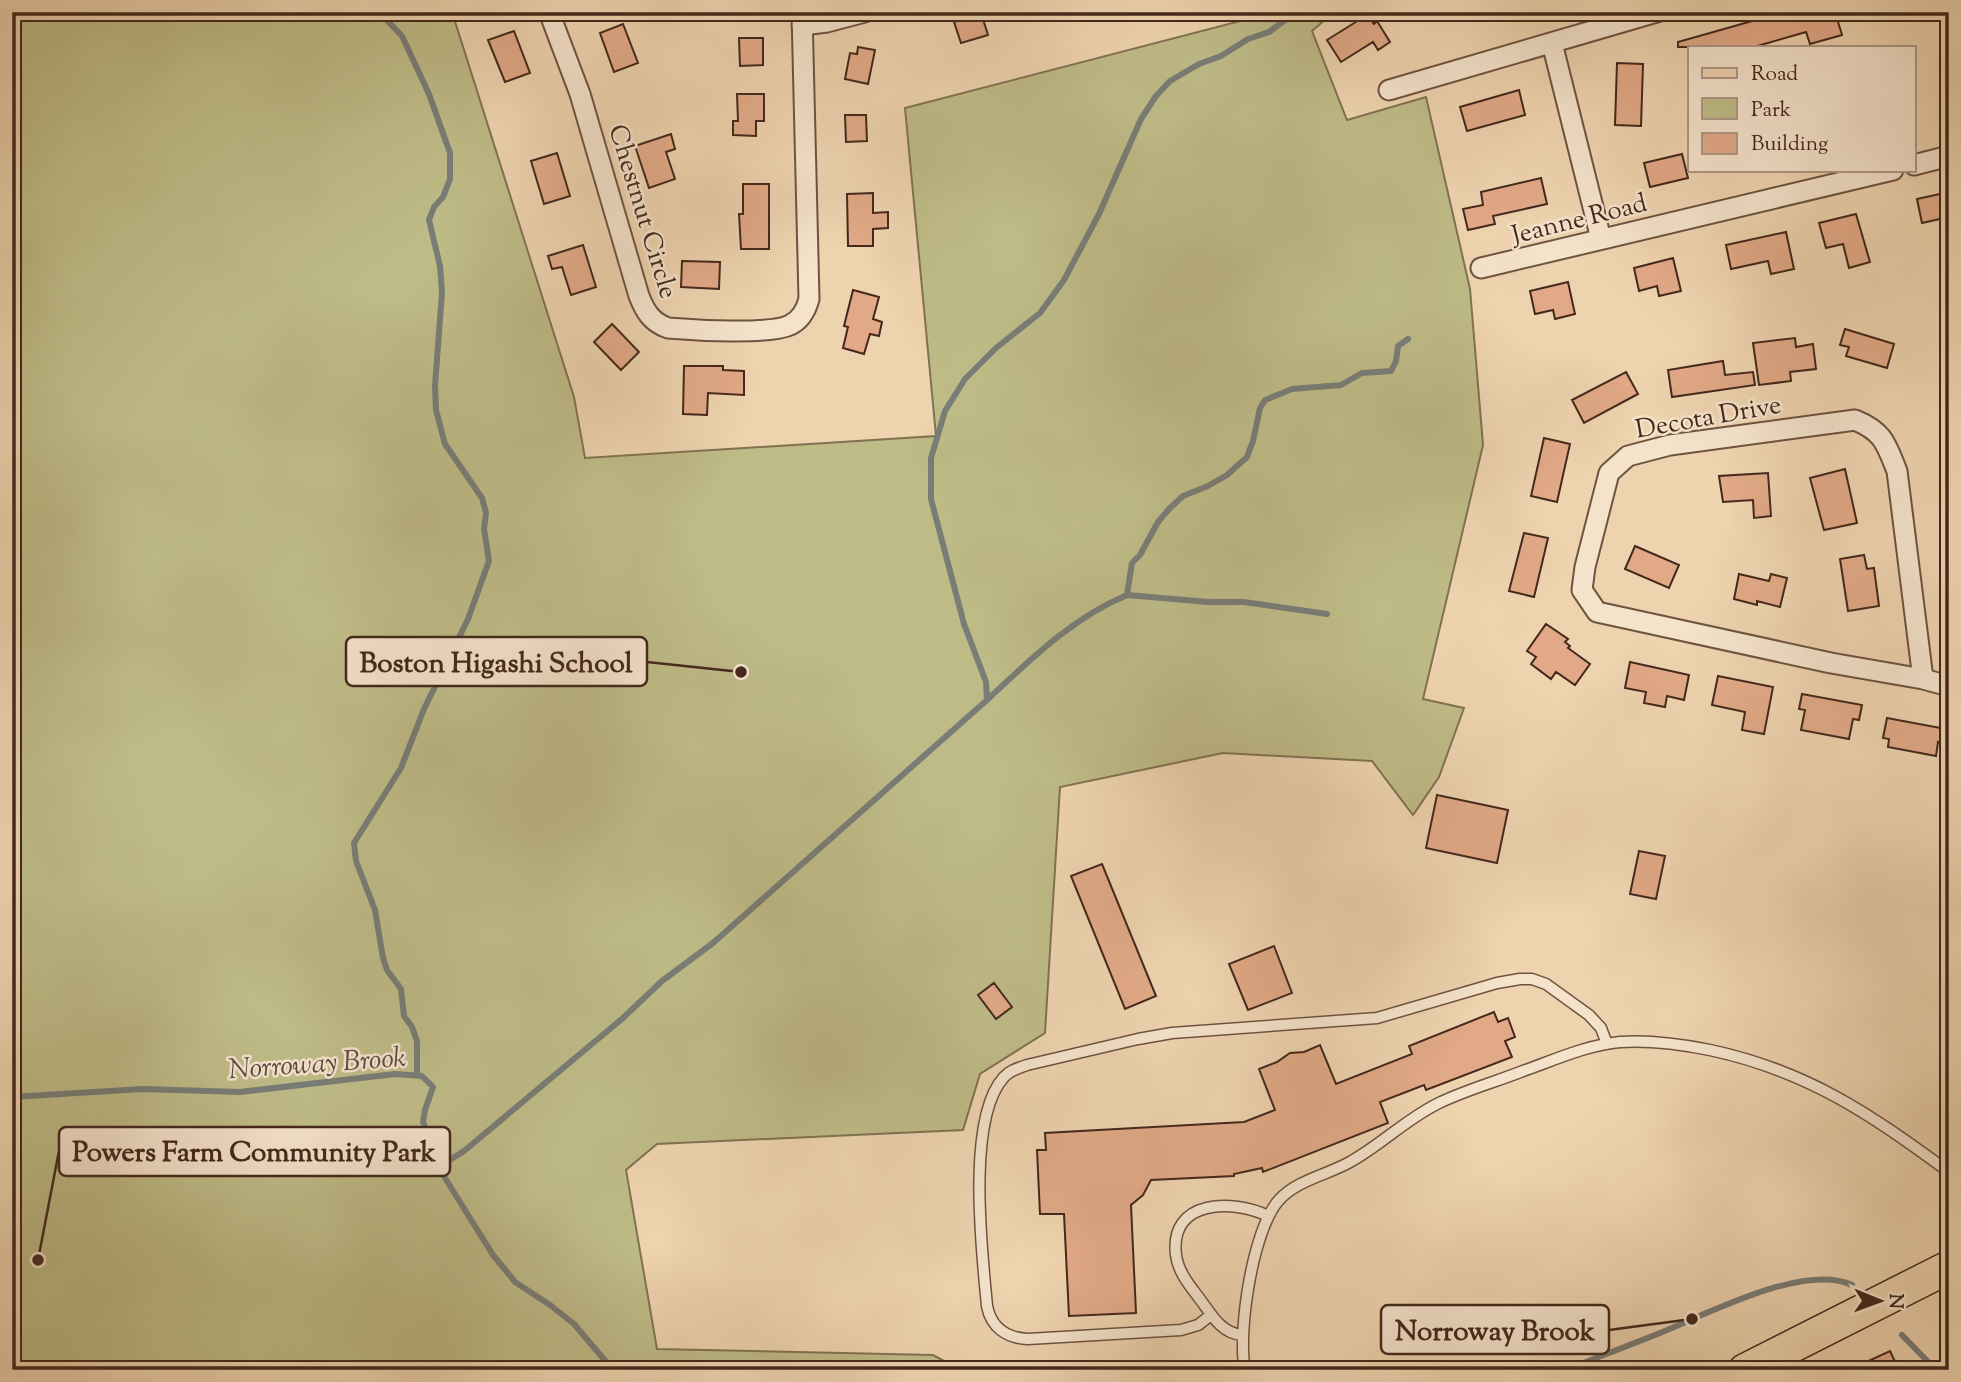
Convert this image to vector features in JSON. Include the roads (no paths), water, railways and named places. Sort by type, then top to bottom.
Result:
[{"type":"main road","points":[[1745,1370],[1949,1267]]},
{"type":"street","name":"Chestnut Circle","points":[[549,12],[586,113],[642,304],[652,320],[659,325],[677,329],[774,330],[796,321],[810,299],[802,19],[827,23],[865,12]]},
{"type":"street","points":[[1389,90],[1657,12]]},
{"type":"street","points":[[1552,43],[1601,239]]},
{"type":"street","points":[[1916,164],[1949,156]]},
{"type":"street","name":"Jeanne Road","points":[[1481,268],[1885,172]]},
{"type":"street","name":"Decota Drive","points":[[1923,679],[1897,471],[1886,444],[1874,428],[1855,420],[1670,445],[1628,456],[1609,473],[1585,567],[1582,590],[1597,612],[1949,686]]},
{"type":"lane","points":[[1211,1315],[1192,1327],[1169,1331],[1028,1339],[1009,1336],[998,1329],[987,1306],[979,1162],[985,1121],[995,1092],[1004,1077],[1027,1065],[1146,1037],[1377,1018],[1497,983],[1520,979],[1546,984],[1590,1015],[1601,1028],[1607,1044]]},
{"type":"lane","points":[[1245,1370],[1242,1335],[1258,1246],[1268,1216],[1279,1200],[1350,1162],[1427,1109],[1448,1098],[1577,1052],[1607,1044],[1641,1042],[1690,1046],[1740,1057],[1806,1080],[1850,1104],[1949,1172]]},
{"type":"lane","points":[[1242,1335],[1227,1331],[1211,1315],[1178,1263],[1176,1247],[1179,1232],[1198,1211],[1217,1205],[1249,1208],[1268,1216]]},
{"type":"waterway","points":[[379,12],[402,36],[429,94],[450,153],[450,179],[429,220],[440,266],[442,292],[435,386],[436,410],[445,444],[482,498],[486,513],[484,529],[489,561],[468,619],[424,709],[401,768],[354,843],[356,861],[375,910],[383,958],[387,970],[401,989],[404,1016],[417,1041],[417,1075]]},
{"type":"waterway","points":[[440,1166],[464,1151],[623,1018],[662,981],[713,943],[987,700],[986,682],[964,624],[931,499],[931,458],[945,411],[965,379],[996,348],[1040,313],[1064,280],[1099,214],[1141,119],[1156,96],[1170,81],[1199,64],[1221,56],[1248,39],[1269,32],[1296,12]]},
{"type":"waterway","points":[[987,700],[1070,628],[1088,615],[1127,595],[1132,563],[1169,509],[1183,496],[1227,475],[1247,457],[1260,408],[1265,400],[1292,389],[1341,385],[1362,373],[1391,371],[1396,361],[1398,346],[1408,339]]},
{"type":"waterway","points":[[1127,595],[1208,602],[1244,602],[1327,614]]},
{"type":"waterway","name":"Norroway Brook","points":[[12,1097],[143,1089],[240,1092],[395,1074],[422,1076],[433,1087],[423,1122],[445,1178],[493,1255],[515,1282],[574,1324],[613,1370]]},
{"type":"waterway","name":"Norroway Brook","points":[[1566,1370],[1754,1294],[1807,1280],[1831,1280],[1852,1285]]},
{"type":"waterway","name":"Norroway Brook","points":[[1902,1335],[1936,1370]]},
{"type":"place","name":"Boston Higashi School","points":[[741,672]]},
{"type":"place","name":"Powers Farm Community Park","points":[[38,1260]]},
{"type":"place","name":"Norroway Brook","points":[[1692,1319]]}]
